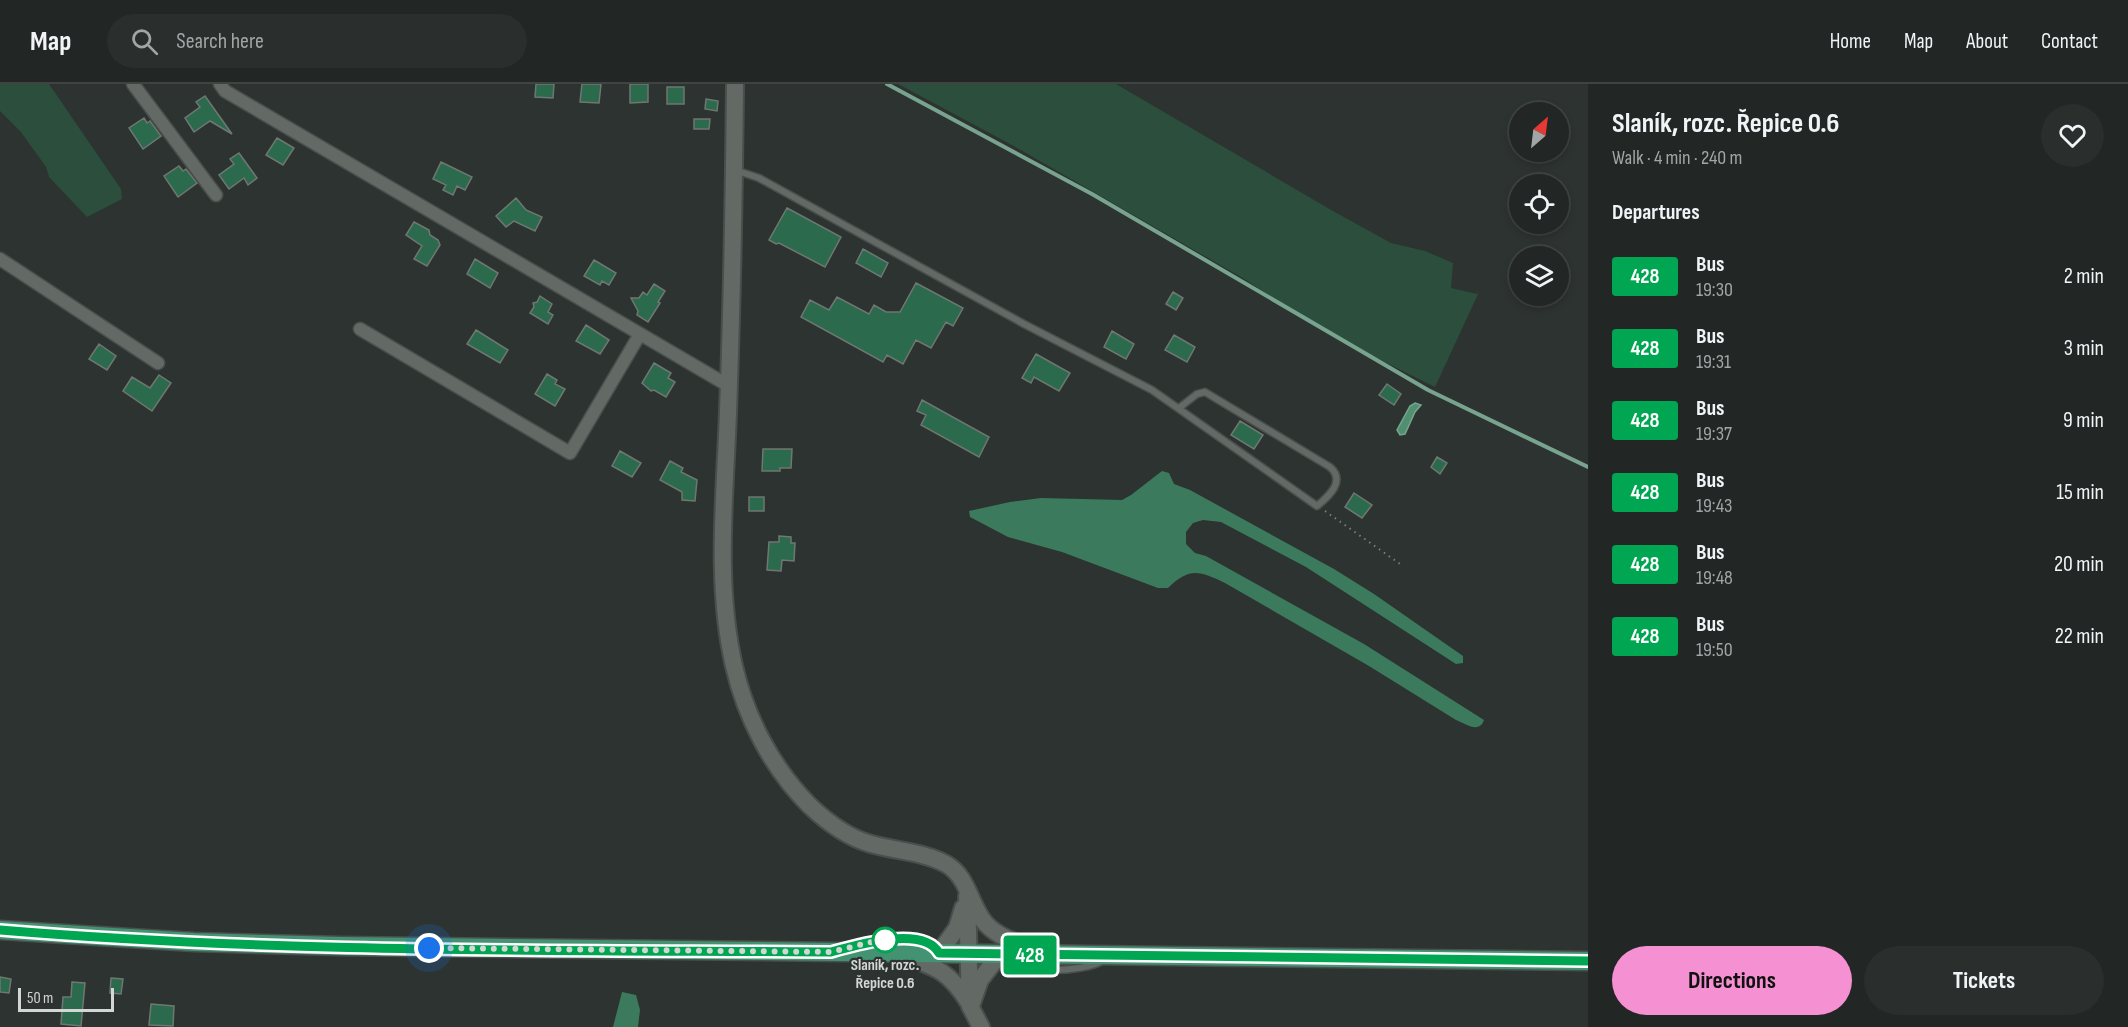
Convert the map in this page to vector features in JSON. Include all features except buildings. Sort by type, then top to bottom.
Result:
[{"type":"main road","points":[[0,930],[194,942],[307,946],[1588,962]]},
{"type":"street","points":[[133,84],[216,195]]},
{"type":"street","points":[[220,84],[225,91],[235,97],[729,386]]},
{"type":"street","points":[[732,86],[734,169],[725,605],[735,667],[742,691],[759,736],[770,755],[811,807],[838,828],[861,841],[938,861],[955,870],[980,916],[990,927],[1007,938],[1050,955]]},
{"type":"street","points":[[0,259],[158,363]]},
{"type":"street","points":[[360,329],[570,453],[640,334]]},
{"type":"street","points":[[939,953],[960,920],[965,886]]},
{"type":"street","points":[[965,886],[969,917],[970,1006]]},
{"type":"street","points":[[896,953],[933,967],[949,976],[960,989],[981,1027]]},
{"type":"street","points":[[970,1006],[981,980],[1000,954]]},
{"type":"lane","points":[[734,169],[759,178],[1034,329],[1152,390],[1317,506],[1330,495],[1336,484],[1336,472],[1330,467],[1204,392],[1197,394],[1179,408]]},
{"type":"lane","points":[[831,952],[880,940],[922,941],[934,945],[939,953]]},
{"type":"lane","points":[[1000,954],[1008,962],[1020,968],[1066,970],[1097,964],[1112,956]]},
{"type":"path","points":[[1317,506],[1402,566]]},
{"type":"shaded area","points":[[0,84],[49,84],[121,189],[122,199],[87,217],[49,177],[46,167],[21,132],[0,111]]},
{"type":"shaded area","points":[[898,84],[1116,84],[1391,243],[1425,251],[1453,263],[1451,288],[1477,294],[1479,292],[1435,387],[1328,334],[1241,277],[1012,145]]},
{"type":"shaded area","points":[[1415,403],[1421,405],[1415,412],[1405,434],[1400,435],[1397,430],[1410,406]]},
{"type":"shaded area","points":[[1162,471],[1169,473],[1174,484],[1190,490],[1334,569],[1374,594],[1463,656],[1463,663],[1456,664],[1306,567],[1221,522],[1203,520],[1193,523],[1186,532],[1186,544],[1195,553],[1206,556],[1364,644],[1484,720],[1482,724],[1472,727],[1456,720],[1369,666],[1216,579],[1195,573],[1183,577],[1168,588],[1158,588],[1062,552],[1008,537],[970,517],[969,511],[1041,498],[1122,500]]},
{"type":"shaded area","points":[[622,992],[636,995],[640,1010],[638,1027],[613,1027]]},
{"type":"waterway","points":[[887,84],[1092,194],[1428,390],[1588,467]]},
{"type":"bus line","name":"428","points":[[0,930],[194,942],[363,947],[831,952],[880,940],[928,942],[934,945],[939,953],[1588,961]]},
{"type":"place","name":"Slaník, rozc. Řepice 0.6","points":[[885,940]]},
{"type":"route","points":[[429,948],[831,952],[868,942],[890,940],[885,940]]}]
